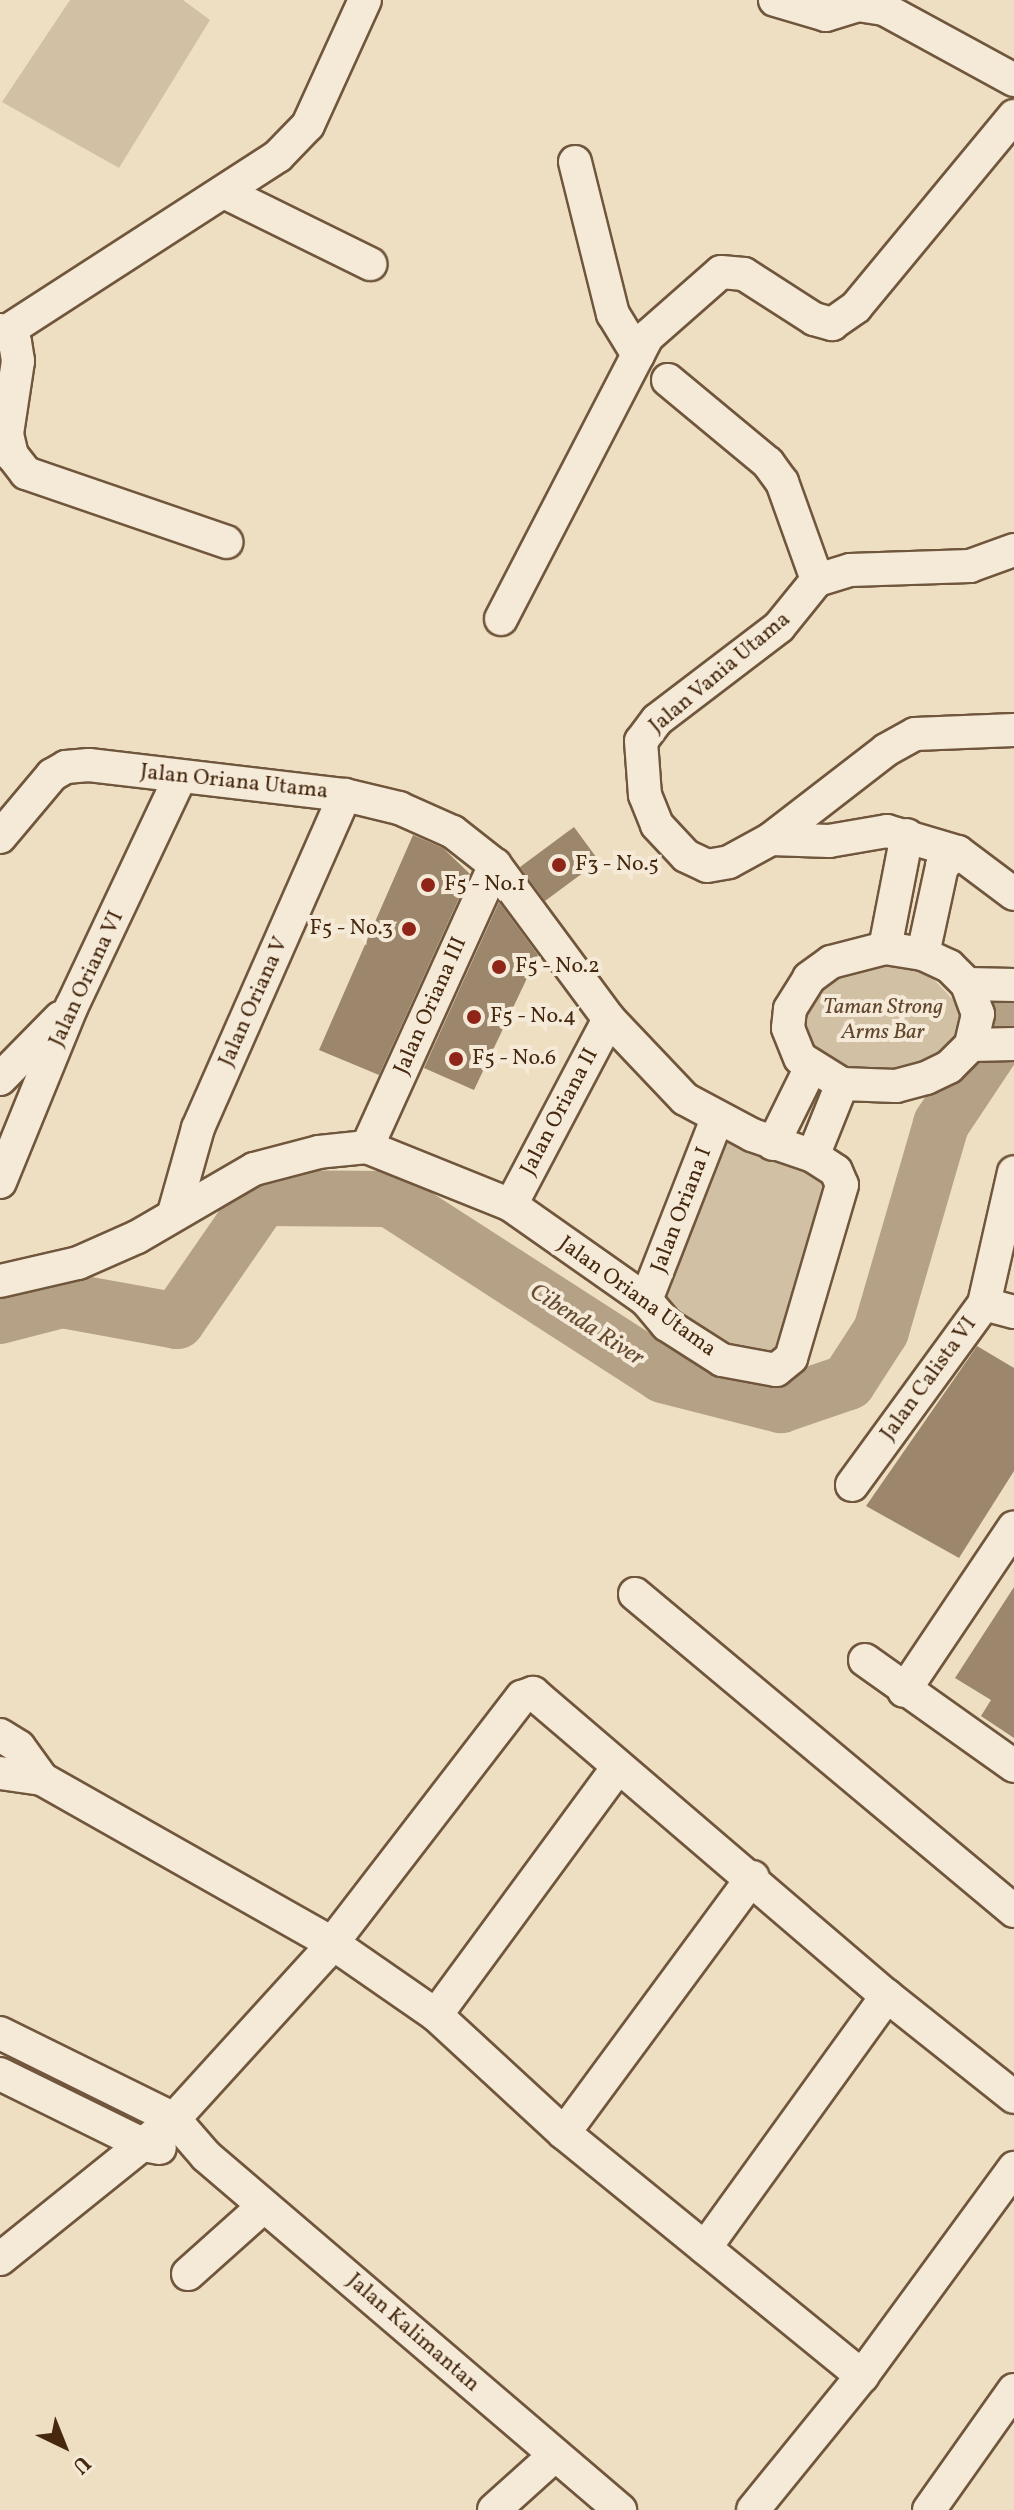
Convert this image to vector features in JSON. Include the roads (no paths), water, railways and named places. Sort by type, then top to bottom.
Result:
[{"type":"street","points":[[226,542],[26,473],[12,455],[7,434],[18,361],[15,342],[3,331],[226,193],[278,156],[308,125],[365,0]]},
{"type":"street","points":[[775,0],[826,15],[858,5],[884,9],[1012,72]]},
{"type":"street","points":[[501,619],[647,337],[721,272],[744,274],[814,319],[832,324],[856,307],[1014,116]]},
{"type":"street","points":[[575,162],[613,314],[638,355]]},
{"type":"street","points":[[226,193],[370,264]]},
{"type":"street","points":[[668,380],[768,463],[782,482],[817,580],[850,570],[970,566],[1013,552]]},
{"type":"street","name":"Jalan Vania Utama","points":[[817,580],[779,627],[657,720],[641,741],[645,795],[657,825],[686,856],[707,866],[729,862],[771,839],[886,750],[915,734],[1014,730]]},
{"type":"street","name":"Jalan Oriana Utama","points":[[0,837],[40,788],[66,767],[345,795],[399,808],[453,832],[495,865],[609,1019],[685,1099],[717,1119],[773,1144],[813,1156],[836,1171],[842,1185],[785,1367],[763,1370],[722,1360],[667,1325],[646,1300],[511,1205],[367,1147],[319,1152],[254,1169],[137,1237],[78,1263],[0,1281]]},
{"type":"street","name":"Jalan Oriana VI","points":[[0,1182],[72,1006],[180,778]]},
{"type":"street","name":"Jalan Oriana V","points":[[174,1213],[198,1128],[345,795]]},
{"type":"street","points":[[771,839],[829,841],[887,831],[907,835],[958,852],[1014,894]]},
{"type":"street","points":[[885,948],[907,835]]},
{"type":"street","points":[[923,954],[942,866],[958,852]]},
{"type":"street","name":"Jalan Oriana III","points":[[367,1147],[495,865]]},
{"type":"street","points":[[885,948],[923,954],[949,966],[967,984],[978,1014],[971,1045],[949,1067],[926,1078],[896,1086],[842,1084],[810,1069],[792,1047],[788,1028],[796,994],[831,962],[885,948]]},
{"type":"street","points":[[967,984],[1014,985]]},
{"type":"street","points":[[0,1079],[72,1006]]},
{"type":"street","name":"Jalan Oriana II","points":[[511,1205],[609,1019]]},
{"type":"street","points":[[971,1045],[1014,1044]]},
{"type":"street","points":[[773,1144],[810,1069]]},
{"type":"street","points":[[813,1156],[842,1084]]},
{"type":"street","name":"Jalan Oriana I","points":[[646,1300],[717,1119]]},
{"type":"street","name":"Jalan Calista VI","points":[[852,1485],[999,1308],[1014,1172]]},
{"type":"street","points":[[904,1691],[1014,1527]]},
{"type":"street","points":[[635,1594],[1014,1911]]},
{"type":"street","points":[[865,1660],[904,1691],[1014,1766]]},
{"type":"street","points":[[0,2259],[174,2119],[332,1943],[522,1697],[533,1693],[753,1877],[887,1996],[1014,2097]]},
{"type":"street","points":[[0,1735],[19,1747],[42,1779]]},
{"type":"street","points":[[436,2015],[618,1767]]},
{"type":"street","points":[[0,1773],[42,1779],[332,1943],[436,2015],[564,2133],[862,2376]]},
{"type":"street","points":[[564,2133],[753,1877]]},
{"type":"street","points":[[705,2248],[887,1996]]},
{"type":"street","name":"Jalan Kalimantan","points":[[0,2033],[174,2119],[206,2156],[620,2510]]},
{"type":"street","points":[[0,2074],[144,2145],[206,2156]]},
{"type":"street","points":[[753,2510],[862,2376],[1014,2168]]},
{"type":"street","points":[[188,2274],[264,2206]]},
{"type":"street","points":[[929,2510],[1014,2390]]},
{"type":"street","points":[[494,2510],[555,2455]]},
{"type":"waterway","name":"Cibenda River","points":[[0,1316],[62,1300],[177,1321],[262,1198],[390,1199],[663,1375],[781,1405],[848,1382],[881,1331],[941,1124],[1014,1014]]},
{"type":"place","name":"F3 - No.5","points":[[559,865]]},
{"type":"place","name":"F5 - No.1","points":[[428,885]]},
{"type":"place","name":"F5 - No.3","points":[[409,929]]},
{"type":"place","name":"F5 - No.2","points":[[499,967]]},
{"type":"place","name":"F5 - No.4","points":[[474,1017]]},
{"type":"place","name":"F5 - No.6","points":[[456,1059]]},
{"type":"park label","name":"Taman Strong Arms Bar","points":[[883,1020]]}]
